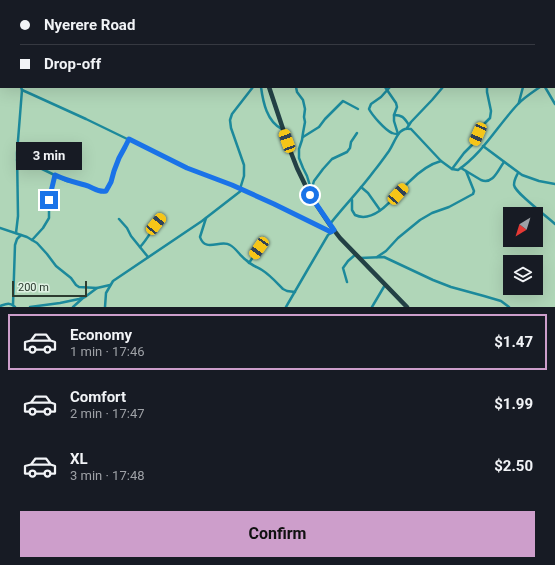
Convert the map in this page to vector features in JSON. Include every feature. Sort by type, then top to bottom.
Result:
[{"type":"main road","points":[[268,88],[282,130],[297,168],[310,195],[330,225],[332,231],[407,307]]},
{"type":"street","points":[[88,0],[100,0]]},
{"type":"street","points":[[16,233],[18,216],[17,160],[21,88],[187,168],[241,189],[332,231],[286,307]]},
{"type":"street","points":[[106,307],[106,293],[113,281],[206,218],[241,189],[244,176],[244,165],[231,128],[230,120],[232,114],[252,88]]},
{"type":"street","points":[[261,88],[271,120],[282,130]]},
{"type":"street","points":[[296,88],[297,92],[303,98],[305,106],[305,121],[303,138],[299,149],[299,158],[311,189]]},
{"type":"street","points":[[386,88],[396,104],[394,121],[397,136]]},
{"type":"street","points":[[389,88],[381,97],[371,104],[369,109],[390,132],[397,136]]},
{"type":"street","points":[[330,225],[382,160],[397,136],[408,127],[442,88]]},
{"type":"street","points":[[452,169],[472,145],[482,126],[490,118],[491,111],[487,88]]},
{"type":"street","points":[[519,103],[523,88]]},
{"type":"street","points":[[394,115],[402,116],[408,127],[414,131],[441,161],[452,169],[456,170],[483,146],[519,103],[539,88]]},
{"type":"street","points":[[546,88],[555,104]]},
{"type":"street","points":[[303,138],[319,127],[325,118],[343,101],[358,109]]},
{"type":"street","points":[[310,195],[314,181],[330,161],[349,150],[351,146],[350,143],[357,133]]},
{"type":"street","points":[[17,160],[40,168],[67,181],[86,185],[99,191],[106,191],[111,182],[119,158],[129,139]]},
{"type":"street","points":[[483,146],[525,177],[555,184]]},
{"type":"street","points":[[351,200],[355,215],[359,217],[366,217],[380,210],[411,180],[435,163],[441,161]]},
{"type":"street","points":[[460,168],[481,180],[488,181],[491,180],[504,162]]},
{"type":"street","points":[[378,257],[386,252],[398,238],[420,220],[473,194],[474,191],[466,171]]},
{"type":"street","points":[[518,173],[514,182],[515,188],[555,224]]},
{"type":"street","points":[[32,240],[43,228],[49,218],[49,200],[55,175]]},
{"type":"street","points":[[361,187],[368,193],[380,210]]},
{"type":"street","points":[[140,247],[161,218]]},
{"type":"street","points":[[206,218],[200,236],[203,242],[211,245],[224,243],[228,244],[234,248],[240,256],[264,272],[283,289],[295,292]]},
{"type":"street","points":[[119,219],[148,257]]},
{"type":"street","points":[[0,228],[32,240],[47,254],[56,266],[71,278],[77,286],[83,288],[97,288],[110,284]]},
{"type":"street","points":[[0,306],[8,304],[14,306],[15,245],[17,239],[21,235]]},
{"type":"street","points":[[249,263],[264,243]]},
{"type":"street","points":[[347,282],[343,268],[348,261],[358,256],[384,257],[412,271],[451,287],[484,296],[509,307]]},
{"type":"street","points":[[372,307],[385,284]]},
{"type":"street","points":[[73,307],[97,288]]},
{"type":"street","points":[[30,307],[60,303],[85,297]]},
{"type":"route","points":[[49,200],[55,175],[67,181],[86,185],[99,191],[106,191],[113,177],[119,158],[129,139],[187,168],[232,185],[331,232],[334,230],[310,195]]}]
